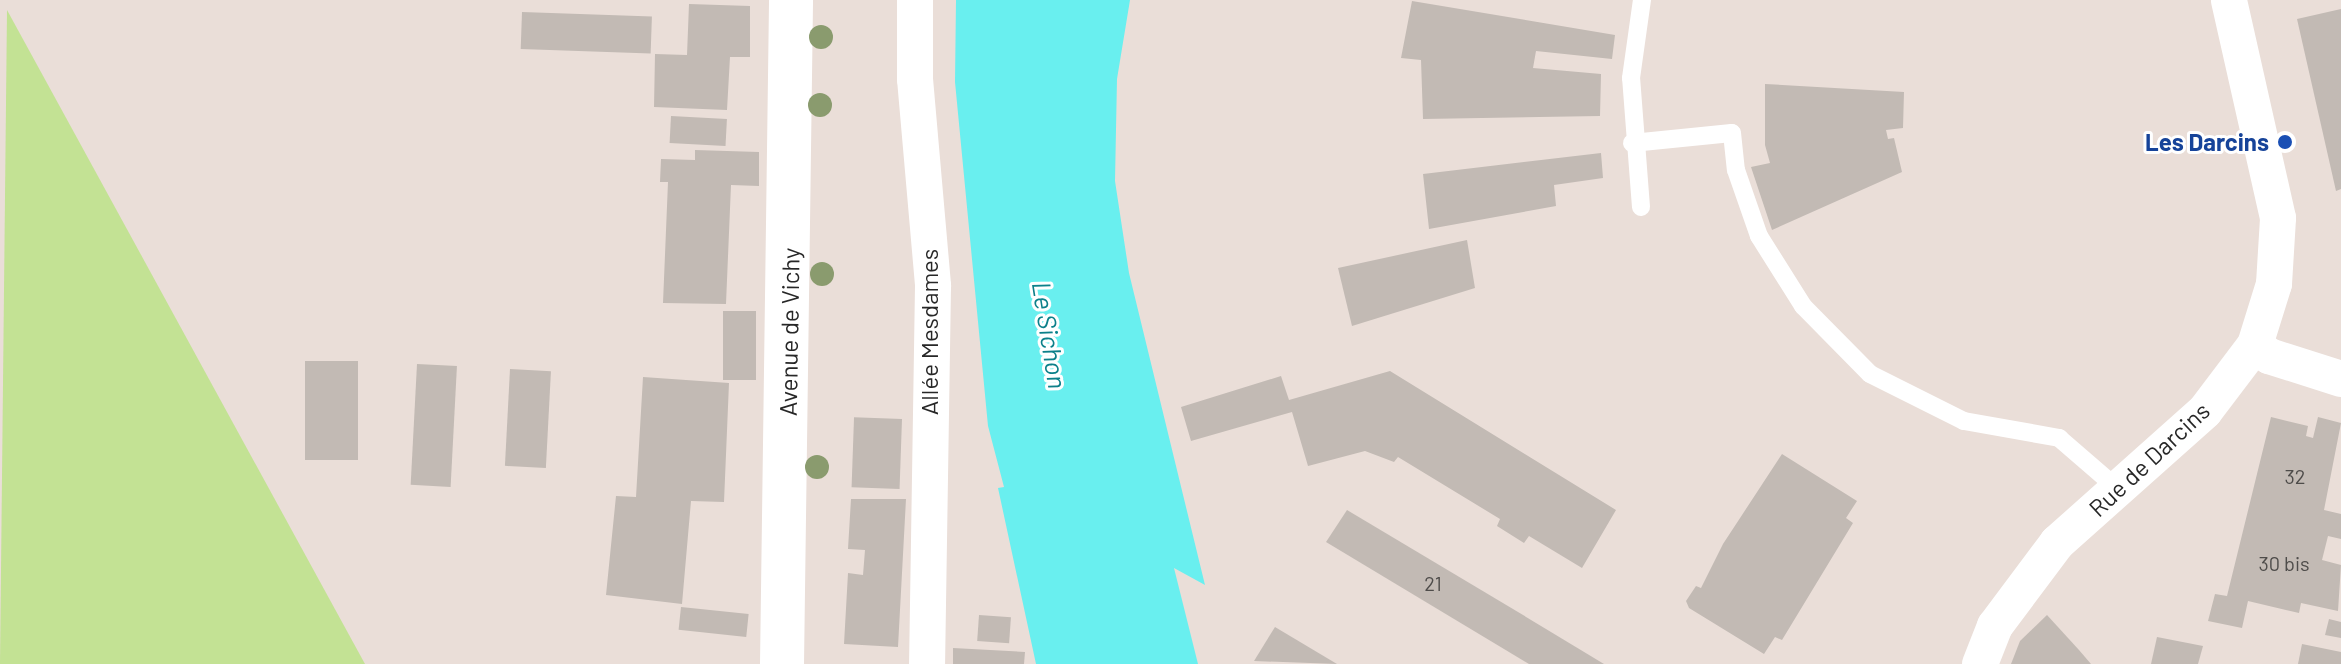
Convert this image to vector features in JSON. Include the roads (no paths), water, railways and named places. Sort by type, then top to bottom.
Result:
[{"type":"main road","name":"Avenue de Vichy","points":[[782,664],[791,0]]},
{"type":"street","name":"Allée Mesdames","points":[[915,0],[915,79],[933,286],[927,664]]},
{"type":"street","name":"Rue de Darcins","points":[[1980,664],[1995,626],[2057,543],[2205,411],[2255,345],[2274,284],[2278,218],[2229,0]]},
{"type":"street","points":[[2255,345],[2269,356],[2341,379]]},
{"type":"lane","points":[[1641,207],[1632,143],[1631,78],[1642,0]]},
{"type":"lane","points":[[1632,143],[1732,133],[1736,170],[1759,236],[1803,306],[1870,374],[1964,421],[2059,438],[2118,489]]},
{"type":"water","name":"Le Sichon","points":[[956,0],[1130,0],[1117,79],[1115,181],[1129,273],[1205,585],[1174,568],[1198,664],[1036,664],[998,488],[1004,487],[988,426],[955,82]]},
{"type":"place","name":"Les Darcins","points":[[2285,142]]}]
